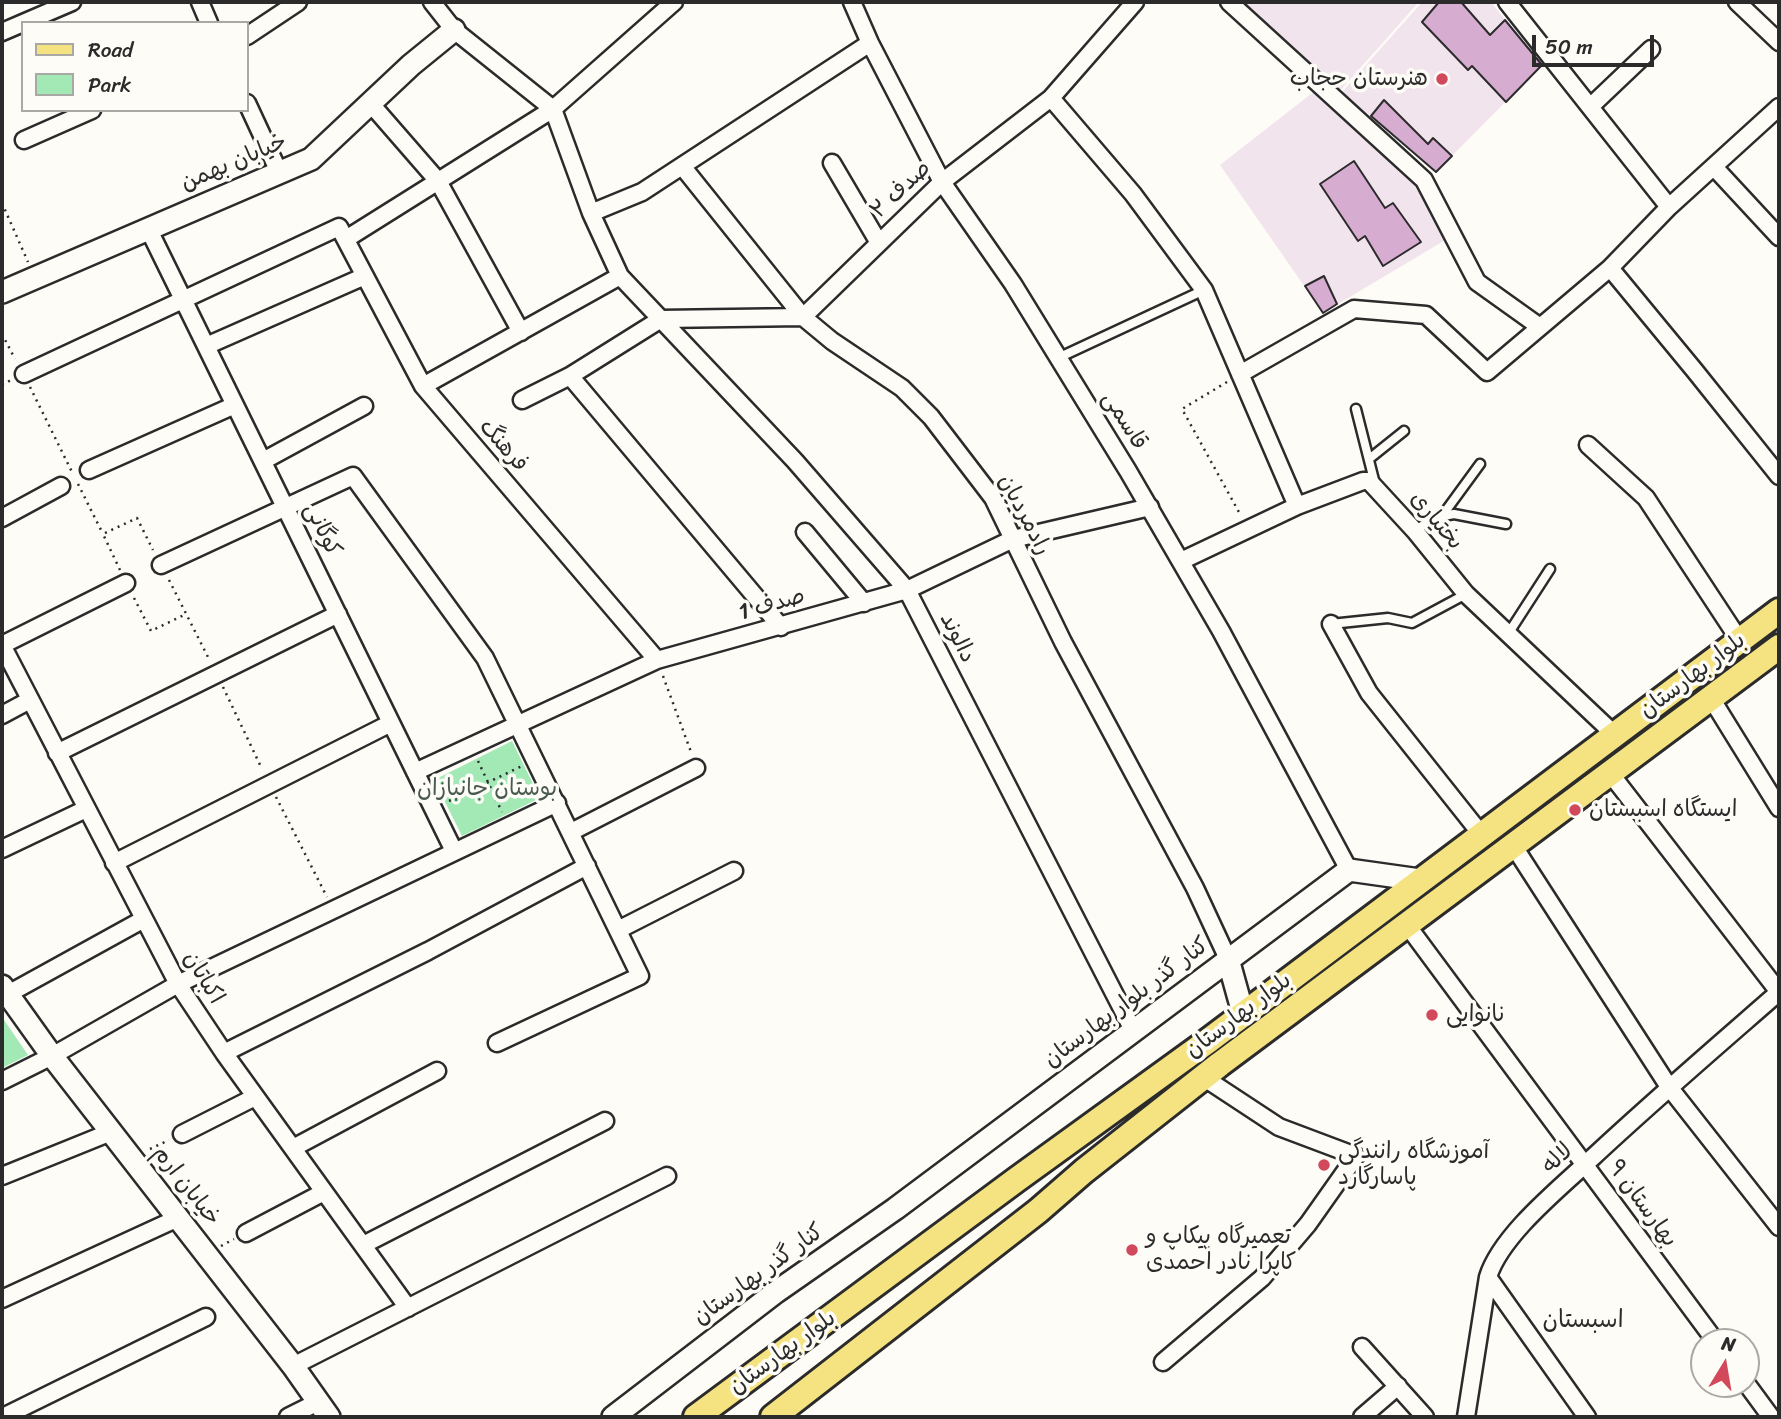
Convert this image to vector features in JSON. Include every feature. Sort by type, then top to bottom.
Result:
[{"type":"main road","name":"بلوار بهارستان","points":[[696,1417],[1243,1013],[1779,611]]},
{"type":"main road","name":"بلوار بهارستان","points":[[774,1417],[1038,1211],[1203,1077],[1711,698],[1777,655]]},
{"type":"main road","points":[[1016,1180],[997,1206],[998,1213],[1003,1219],[1011,1220],[1038,1211]]},
{"type":"main road","points":[[932,1243],[958,1232],[971,1237],[972,1245],[957,1272]]},
{"type":"street","points":[[28,21],[72,2]]},
{"type":"street","points":[[200,2],[208,21]]},
{"type":"street","points":[[248,35],[298,2]]},
{"type":"street","points":[[432,2],[454,30],[553,108]]},
{"type":"street","points":[[23,374],[339,227],[346,239],[553,108],[674,2]]},
{"type":"street","name":"قاسمی","points":[[852,2],[870,43],[942,182],[1013,284],[1150,507],[1221,631],[1349,870]]},
{"type":"street","name":"صدف ۲","points":[[803,317],[942,182],[1051,98],[1135,2]]},
{"type":"street","points":[[1229,2],[1424,180],[1477,282],[1540,327]]},
{"type":"street","points":[[1507,2],[1668,207]]},
{"type":"street","points":[[1737,2],[1779,43]]},
{"type":"street","points":[[2,32],[21,24]]},
{"type":"street","name":"خیابان بهمن","points":[[2,292],[312,159],[411,65],[454,30]]},
{"type":"street","points":[[591,213],[642,192],[870,43]]},
{"type":"street","points":[[1590,107],[1651,49]]},
{"type":"street","points":[[1051,98],[1133,194],[1204,290],[1297,506]]},
{"type":"street","points":[[371,104],[438,181],[521,332]]},
{"type":"street","points":[[248,105],[279,172]]},
{"type":"street","points":[[1240,374],[1354,309],[1426,315],[1487,372],[1610,268],[1668,207],[1779,107]]},
{"type":"street","name":"دالوند","points":[[553,108],[591,213],[620,276],[795,461],[907,590],[1134,1032]]},
{"type":"street","points":[[24,141],[88,112]]},
{"type":"street","points":[[832,163],[880,243]]},
{"type":"street","name":"رادمردیان","points":[[682,166],[803,317],[832,341],[902,388],[931,416],[993,498],[1063,642],[1195,888],[1228,959]]},
{"type":"street","points":[[1714,167],[1779,237]]},
{"type":"street","name":"کوگانی","points":[[148,228],[454,851]]},
{"type":"street","name":"فرهنگ","points":[[346,239],[423,386],[657,660]]},
{"type":"street","points":[[1610,268],[1779,476]]},
{"type":"street","points":[[206,346],[365,276]]},
{"type":"street","points":[[423,386],[620,276]]},
{"type":"street","points":[[522,400],[570,376],[661,319],[803,317]]},
{"type":"street","points":[[570,376],[781,627]]},
{"type":"street","points":[[89,470],[235,405]]},
{"type":"street","points":[[263,461],[364,406]]},
{"type":"street","points":[[1588,445],[1646,498],[1740,641]]},
{"type":"street","points":[[161,565],[353,476],[485,658],[640,976],[497,1044]]},
{"type":"street","points":[[1181,561],[1297,506],[1363,481],[1375,484]]},
{"type":"street","name":"بختیاری","points":[[1375,484],[1466,594],[1614,734]]},
{"type":"street","points":[[2,518],[61,485]]},
{"type":"street","name":"صدف 1","points":[[415,772],[657,660],[907,590],[1013,539],[1150,507]]},
{"type":"street","points":[[805,532],[864,603]]},
{"type":"street","points":[[2,645],[126,583]]},
{"type":"street","points":[[57,753],[338,614]]},
{"type":"street","points":[[1331,624],[1368,693],[1481,834]]},
{"type":"street","name":"اکباتان","points":[[2,645],[178,984],[224,1053],[408,1308]]},
{"type":"street","points":[[1711,698],[1779,807]]},
{"type":"street","points":[[2,715],[30,700]]},
{"type":"street","points":[[114,863],[391,723]]},
{"type":"street","points":[[571,832],[696,768]]},
{"type":"street","points":[[1610,774],[1779,992]]},
{"type":"street","points":[[2,1081],[52,1056],[178,984],[557,803]]},
{"type":"street","points":[[2,849],[86,809]]},
{"type":"street","points":[[1513,845],[1670,1087],[1779,1227]]},
{"type":"street","points":[[224,1053],[428,951],[587,866]]},
{"type":"street","points":[[1349,870],[1420,880]]},
{"type":"street","name":"کنار گذر بلوار بهارستان","points":[[937,1177],[1349,870]]},
{"type":"street","points":[[618,930],[734,871]]},
{"type":"street","points":[[5,990],[144,919]]},
{"type":"street","name":"بهارستان ۹","points":[[1407,925],[1706,1328]]},
{"type":"street","points":[[1228,959],[1243,1013]]},
{"type":"street","name":"خیابان ارم","points":[[5,990],[52,1056],[293,1366],[324,1410]]},
{"type":"street","name":"لاله","points":[[1466,1417],[1488,1277],[1492,1266],[1525,1220],[1670,1087],[1779,992]]},
{"type":"street","points":[[293,1148],[437,1070]]},
{"type":"street","points":[[1163,1362],[1262,1278],[1308,1224],[1356,1156],[1279,1127],[1203,1077]]},
{"type":"street","points":[[182,1134],[256,1097]]},
{"type":"street","points":[[363,1245],[605,1121]]},
{"type":"street","points":[[2,1176],[110,1132]]},
{"type":"street","points":[[293,1366],[667,1176]]},
{"type":"street","name":"کنار گذر بهارستان","points":[[613,1417],[776,1292],[937,1177]]},
{"type":"street","points":[[246,1233],[324,1192]]},
{"type":"street","points":[[2,1299],[178,1218]]},
{"type":"street","points":[[1488,1277],[1587,1417]]},
{"type":"street","points":[[3,1417],[206,1317]]},
{"type":"street","points":[[1362,1347],[1425,1417]]},
{"type":"street","points":[[1363,1417],[1398,1386]]},
{"type":"street","points":[[1757,1398],[1771,1417]]},
{"type":"street","points":[[288,1417],[324,1410]]},
{"type":"lane","points":[[1058,358],[1204,290]]},
{"type":"lane","points":[[1356,409],[1375,484]]},
{"type":"lane","points":[[1368,459],[1404,431]]},
{"type":"lane","points":[[1441,516],[1480,464]]},
{"type":"lane","points":[[1415,531],[1433,518],[1454,514],[1506,524]]},
{"type":"lane","points":[[1508,634],[1550,569]]},
{"type":"lane","points":[[1331,624],[1388,618],[1412,623],[1466,594]]},
{"type":"path","points":[[2,203],[35,278]]},
{"type":"path","points":[[2,334],[103,534]]},
{"type":"path","points":[[1240,374],[1182,409],[1248,529]]},
{"type":"path","points":[[657,660],[696,768]]},
{"type":"path","points":[[470,745],[508,826]]},
{"type":"path","points":[[433,809],[536,759]]},
{"type":"path","points":[[131,1158],[182,1134]]},
{"type":"path","points":[[206,1254],[246,1233]]},
{"type":"shaded area","points":[[1243,2],[1419,2],[1339,92]]},
{"type":"shaded area","name":"هنرستان حجاب","points":[[1422,2],[1491,2],[1542,65],[1436,172],[1342,92]]},
{"type":"shaded area","points":[[1316,90],[1413,178],[1447,239],[1323,313],[1220,165]]},
{"type":"green space","name":"بوستان جانبازان","points":[[512,741],[540,798],[462,836],[434,780]]},
{"type":"green space","points":[[2,1017],[28,1055],[2,1068]]},
{"type":"building","points":[[1439,2],[1461,2],[1490,35],[1505,20],[1542,65],[1506,102],[1472,66],[1468,70],[1422,22]]},
{"type":"building","points":[[1384,100],[1428,144],[1433,138],[1452,156],[1436,172],[1371,116]]},
{"type":"building","points":[[1354,161],[1385,208],[1393,203],[1421,242],[1383,266],[1365,236],[1358,241],[1320,184]]},
{"type":"building","points":[[1324,276],[1337,304],[1323,313],[1305,286]]},
{"type":"place","name":"هنرستان حجاب","points":[[1442,79]]},
{"type":"place","name":"ایستگاه اسبستان","points":[[1575,810]]},
{"type":"place","name":"نانوایی","points":[[1432,1015]]},
{"type":"place","name":"آموزشگاه رانندگی پاسارگارد","points":[[1324,1165]]},
{"type":"place","name":"تعمیرگاه پیکاپ و کاپرا نادر احمدی","points":[[1132,1250]]},
{"type":"district","name":"اسبستان","points":[[1583,1321]]}]
